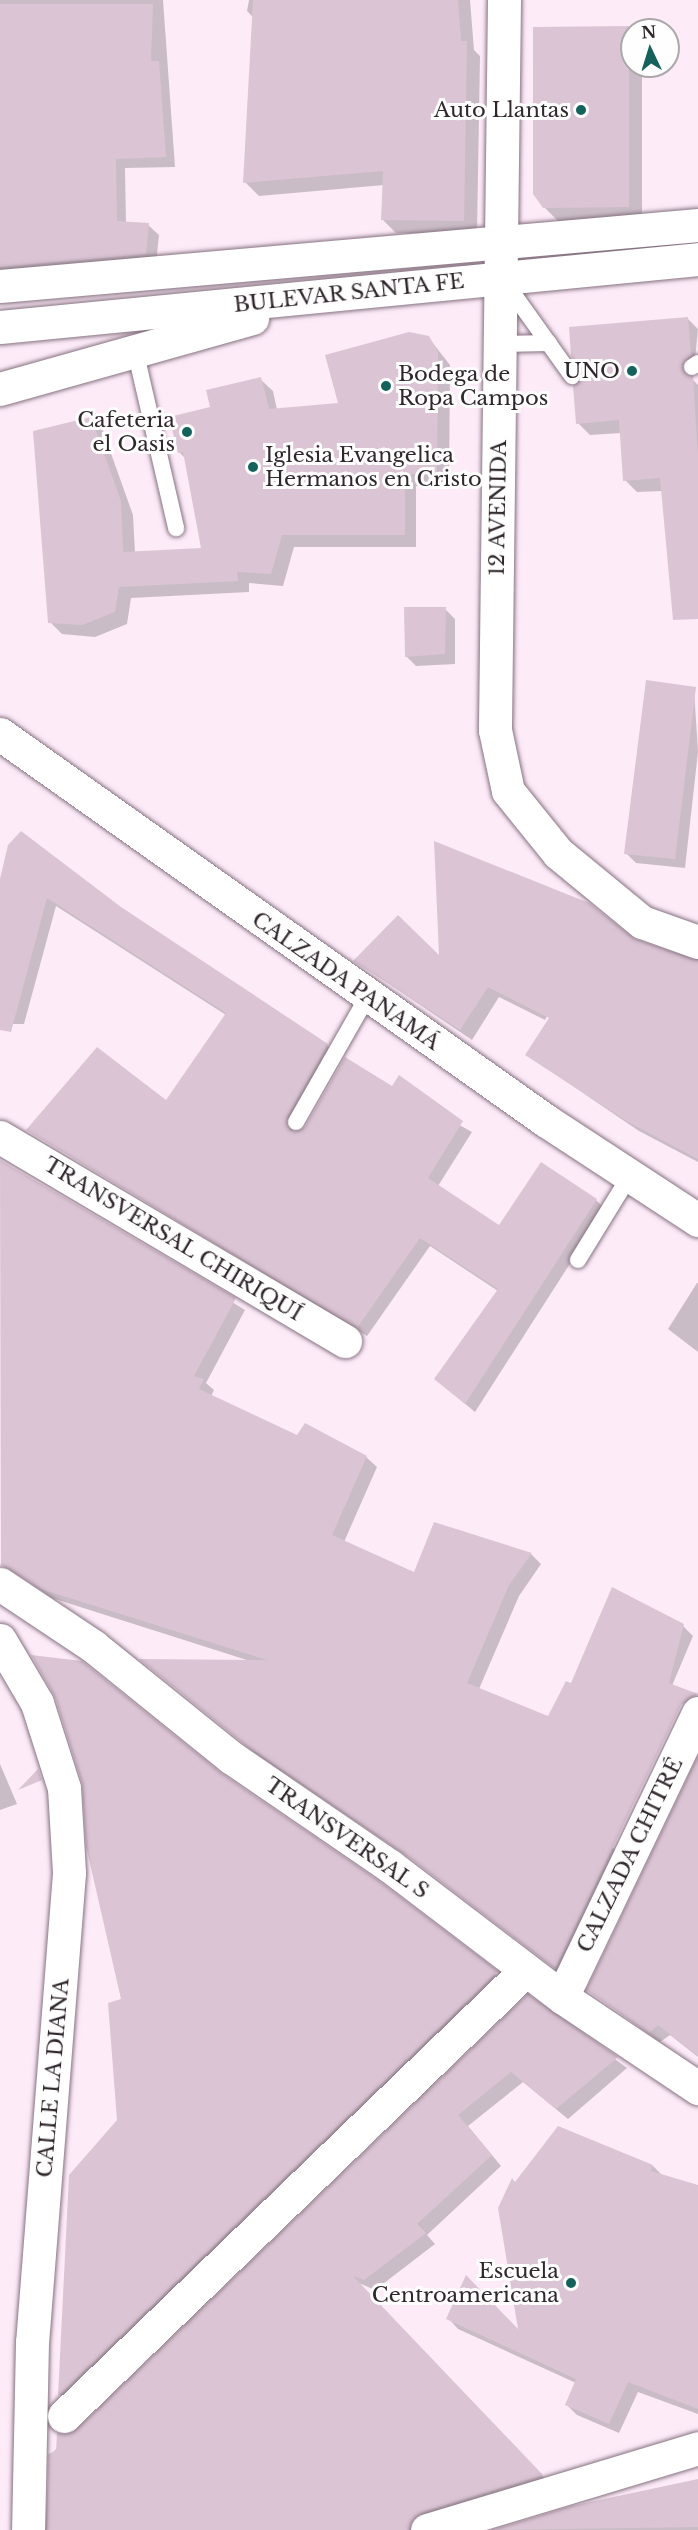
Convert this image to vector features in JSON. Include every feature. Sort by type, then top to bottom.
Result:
[{"type":"street","name":"12 AVENIDA","points":[[504,0],[503,244],[495,730],[508,791],[558,853],[642,922],[698,942]]},
{"type":"street","name":"BULEVAR SANTA FE","points":[[0,286],[503,244],[696,222]]},
{"type":"street","name":"BULEVAR SANTA FE","points":[[0,327],[698,259]]},
{"type":"street","points":[[15,385],[196,308],[270,264]]},
{"type":"street","points":[[15,385],[135,350],[369,291]]},
{"type":"street","name":"CALZADA PANAMÁ","points":[[1,739],[368,996],[698,1220]]},
{"type":"street","name":"TRANSVERSAL CHIRIQUÍ","points":[[0,1137],[345,1341]]},
{"type":"street","name":"TRANSVERSAL S","points":[[0,1584],[93,1646],[232,1758],[390,1866],[562,1997],[698,2088]]},
{"type":"street","name":"CALLE LA DIANA","points":[[0,1640],[37,1702],[64,1788],[69,1873],[32,2342],[28,2530]]},
{"type":"street","name":"CALZADA CHITRÉ","points":[[562,1997],[698,1713]]},
{"type":"street","points":[[64,2416],[526,1970]]},
{"type":"street","points":[[427,2530],[698,2448]]},
{"type":"lane","points":[[502,278],[572,376]]},
{"type":"lane","points":[[501,344],[549,343]]},
{"type":"lane","points":[[135,350],[176,528]]},
{"type":"lane","points":[[296,1122],[368,996]]},
{"type":"lane","points":[[578,1260],[631,1174]]},
{"type":"building","points":[[253,0],[458,0],[461,41],[467,41],[464,221],[381,220],[383,171],[243,183]]},
{"type":"building","points":[[0,4],[153,4],[151,61],[159,61],[166,157],[116,159],[117,221],[149,223],[146,254],[0,267]]},
{"type":"building","name":"Auto Llantas","points":[[620,26],[620,78],[629,78],[629,207],[543,208],[533,194],[533,27]]},
{"type":"building","points":[[688,317],[691,355],[682,367],[693,377],[698,456],[698,619],[673,620],[660,478],[623,481],[619,420],[576,424],[573,386],[582,376],[571,356],[569,327]]},
{"type":"building","points":[[409,332],[429,336],[438,352],[437,475],[405,474],[405,535],[282,535],[271,574],[237,572],[238,581],[119,587],[115,612],[82,625],[48,623],[33,431],[91,417],[121,501],[123,552],[201,548],[183,452],[178,453],[169,417],[210,407],[206,390],[261,377],[269,409],[338,403],[325,355]]},
{"type":"building","points":[[404,607],[446,607],[445,654],[405,657]]},
{"type":"building","points":[[646,680],[696,687],[675,859],[624,854]]},
{"type":"building","points":[[21,831],[121,907],[328,1044],[287,1117],[290,1131],[305,1127],[345,1057],[392,1086],[399,1075],[463,1121],[428,1178],[499,1225],[541,1162],[597,1199],[465,1404],[434,1379],[498,1289],[420,1238],[357,1328],[26,1130],[97,1047],[166,1100],[226,1013],[47,898],[11,1032],[0,1030],[0,879],[8,845]]},
{"type":"building","points":[[434,841],[589,903],[635,939],[698,960],[698,1159],[628,1122],[525,1055],[549,1018],[488,987],[460,1030],[353,961],[398,915],[439,955]]},
{"type":"building","points":[[0,1160],[236,1298],[194,1376],[204,1379],[199,1389],[297,1435],[305,1423],[367,1456],[332,1535],[414,1572],[434,1522],[532,1553],[509,1585],[467,1683],[548,1716],[566,1681],[571,1683],[612,1587],[684,1624],[669,1683],[698,1694],[681,1705],[555,1968],[401,1851],[243,1743],[139,1659],[267,1660],[41,1589],[1,1565]]},
{"type":"building","points":[[31,1655],[82,1661],[221,1773],[379,1881],[498,1971],[58,2396],[69,2175],[117,2120],[108,2003],[121,1999],[86,1846],[82,1783],[55,1697]]},
{"type":"building","points":[[698,1756],[698,2056],[658,2025],[649,2033],[586,1990]]},
{"type":"building","points":[[38,1769],[42,1780],[18,1790]]},
{"type":"building","points":[[528,1994],[618,2057],[556,2109],[511,2072],[458,2115],[492,2155],[417,2224],[426,2233],[364,2280],[353,2276],[543,2475],[422,2512],[409,2530],[47,2530],[48,2454],[56,2451],[57,2433],[77,2429]]},
{"type":"building","points":[[558,2126],[653,2165],[651,2171],[698,2185],[698,2409],[628,2382],[609,2424],[565,2405],[576,2379],[446,2319],[466,2275],[518,2329],[498,2208],[512,2178],[515,2182]]},
{"type":"building","points":[[698,2479],[698,2527],[492,2530],[571,2506]]},
{"type":"place","name":"Auto Llantas","points":[[581,110]]},
{"type":"place","name":"UNO","points":[[632,371]]},
{"type":"place","name":"Bodega de Ropa Campos","points":[[386,386]]},
{"type":"place","name":"Cafeteria el Oasis","points":[[187,432]]},
{"type":"place","name":"Iglesia Evangelica Hermanos en Cristo","points":[[253,467]]},
{"type":"place","name":"Escuela Centroamericana","points":[[571,2283]]}]
